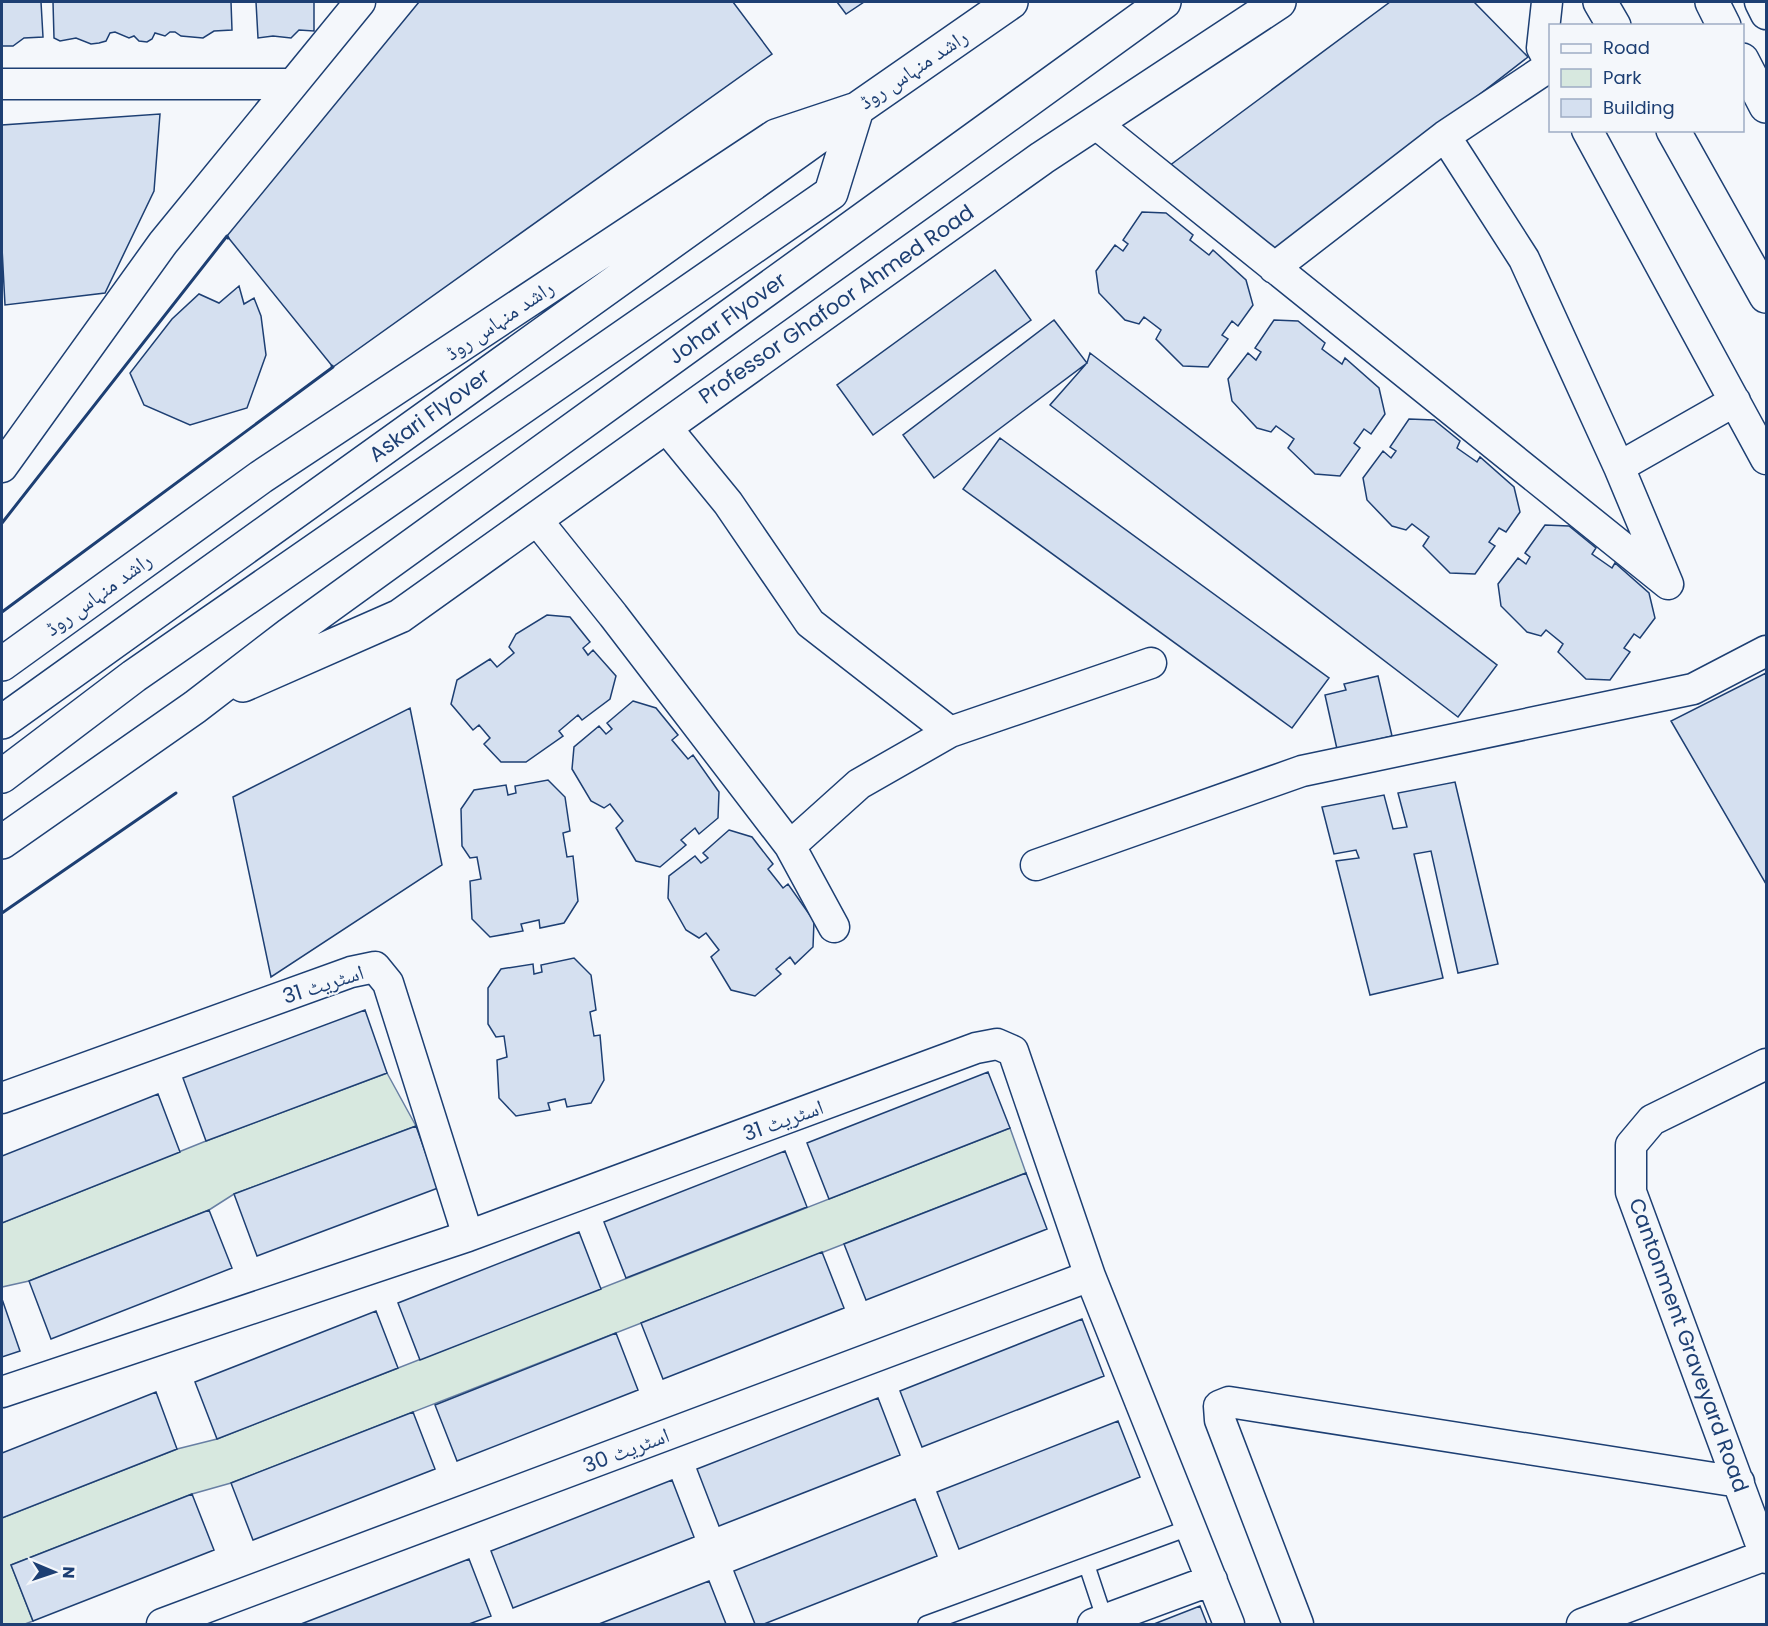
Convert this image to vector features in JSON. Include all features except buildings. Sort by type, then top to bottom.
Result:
[{"type":"main road","name":"راشد منہاس روڈ","points":[[2,663],[261,477],[776,136],[857,109],[1011,2]]},
{"type":"main road","name":"Johar Flyover","points":[[195,707],[290,634],[1164,2]]},
{"type":"main road","name":"Professor Ghafoor Ahmed Road","points":[[195,707],[400,616],[1032,165],[1279,2]]},
{"type":"main road","points":[[1712,2],[1723,24]]},
{"type":"main road","points":[[1744,62],[1767,106]]},
{"type":"main road","name":"Askari Flyover","points":[[2,722],[857,109]]},
{"type":"main road","points":[[2,776],[134,676],[831,193],[857,109]]},
{"type":"main road","points":[[1674,132],[1767,296]]},
{"type":"main road","points":[[2,842],[195,707]]},
{"type":"street","points":[[2,467],[163,243],[360,2]]},
{"type":"street","points":[[1547,2],[1542,48],[1549,61]]},
{"type":"street","points":[[1760,2],[1767,14]]},
{"type":"street","points":[[1274,268],[1445,136],[1549,66]]},
{"type":"street","points":[[2,84],[293,84]]},
{"type":"street","points":[[1095,123],[1668,584],[1524,259],[1445,136]]},
{"type":"street","points":[[1588,132],[1767,459]]},
{"type":"street","points":[[1618,467],[1735,401]]},
{"type":"street","points":[[665,426],[728,503],[810,623],[950,732]]},
{"type":"street","points":[[536,519],[613,615],[790,846],[834,927]]},
{"type":"street","points":[[1036,865],[1302,771],[1693,689],[1767,651]]},
{"type":"street","points":[[790,846],[859,784],[950,732],[1151,663]]},
{"type":"street","name":"اسٹریٹ 31","points":[[2,1098],[351,972],[375,967],[388,983],[468,1236]]},
{"type":"street","name":"اسٹریٹ 31","points":[[2,1392],[468,1236],[976,1048],[997,1044],[1012,1051],[1090,1276]]},
{"type":"street","name":"Cantonment Graveyard Road","points":[[1766,1557],[1759,1509],[1739,1482],[1631,1192],[1631,1145],[1652,1120],[1767,1064]]},
{"type":"street","points":[[1090,1276],[1229,1624]]},
{"type":"street","name":"اسٹریٹ 30","points":[[162,1624],[1090,1276]]},
{"type":"street","points":[[1298,1624],[1220,1420],[1219,1406],[1229,1402],[1739,1482]]},
{"type":"street","points":[[1582,1624],[1766,1557]]},
{"type":"street","points":[[1099,1622],[1212,1580]]},
{"type":"lane","points":[[926,1624],[1191,1527]]},
{"type":"lane","points":[[1087,1566],[1099,1622]]},
{"type":"green space","points":[[387,1073],[416,1126],[234,1194],[209,1210],[29,1281],[2,1287],[2,1223],[206,1141]]},
{"type":"green space","points":[[1010,1128],[1026,1173],[231,1483],[192,1494],[11,1565],[33,1621],[25,1624],[2,1624],[2,1518],[177,1449],[217,1439]]},
{"type":"wall","points":[[2,523],[227,236],[228,238]]},
{"type":"wall","points":[[2,612],[332,366]]},
{"type":"wall","points":[[2,913],[176,793]]}]
